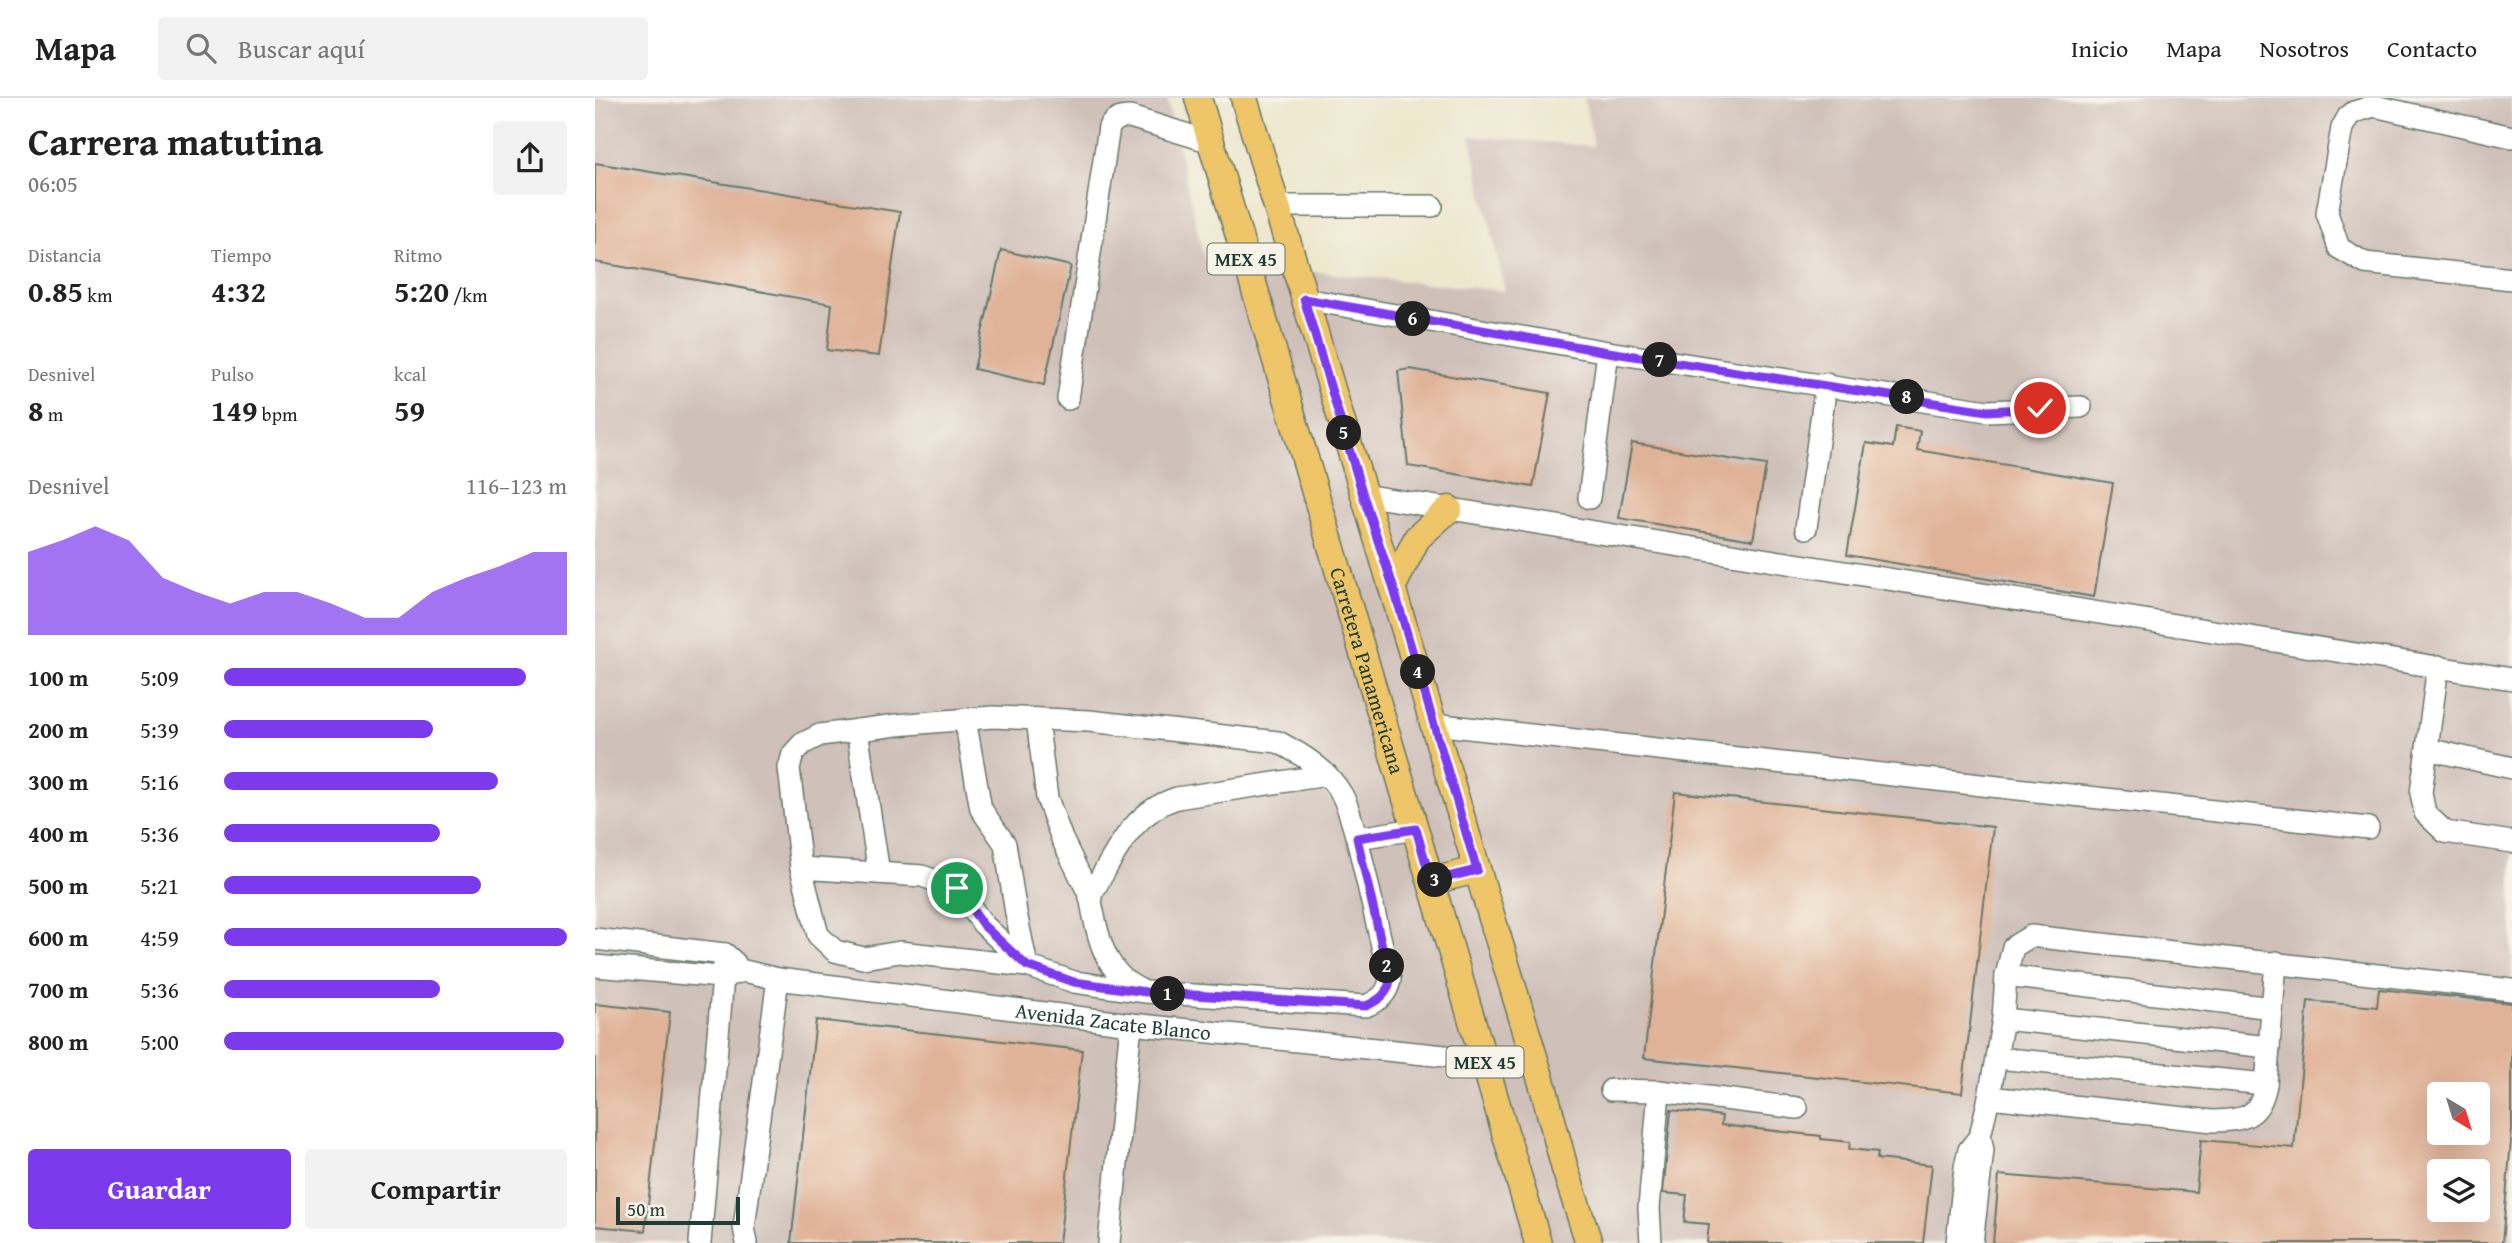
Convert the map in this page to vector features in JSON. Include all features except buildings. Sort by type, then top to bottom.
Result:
[{"type":"main road","name":"Carretera Panamericana","points":[[1198,98],[1538,1243]]},
{"type":"main road","name":"MEX 45","points":[[1244,98],[1589,1243]]},
{"type":"main road","points":[[1393,586],[1417,538],[1449,509]]},
{"type":"main road","points":[[1431,881],[1477,870]]},
{"type":"street","points":[[2512,137],[2374,106],[2354,112],[2342,128],[2327,213],[2339,248],[2365,263],[2512,279]]},
{"type":"street","points":[[1068,399],[1109,127],[1114,120],[1130,117],[1211,142]]},
{"type":"street","points":[[1276,206],[1432,206]]},
{"type":"street","points":[[1304,299],[1608,352],[1987,411],[2081,407]]},
{"type":"street","points":[[1588,498],[1608,352]]},
{"type":"street","points":[[1806,528],[1826,384]]},
{"type":"street","points":[[1363,495],[2512,678]]},
{"type":"street","points":[[2438,666],[2421,793],[2425,813],[2445,832],[2512,842]]},
{"type":"street","points":[[965,719],[981,809],[1005,844],[1027,966]]},
{"type":"street","points":[[965,719],[1037,719],[1089,721],[1278,742],[1301,754],[1327,775],[1343,796],[1357,838],[1390,981],[1388,989],[1380,999],[1366,1006],[1146,992],[1074,982],[1027,966],[900,952],[863,958],[835,951],[818,935],[801,868],[789,768],[793,754],[802,744],[820,735],[965,719]]},
{"type":"street","points":[[1037,719],[1047,798],[1062,839],[1090,896],[1101,946],[1113,969],[1129,985],[1146,992]]},
{"type":"street","points":[[1433,724],[2368,828]]},
{"type":"street","points":[[857,730],[879,873]]},
{"type":"street","points":[[2427,749],[2512,768]]},
{"type":"street","points":[[1090,896],[1134,824],[1159,804],[1177,798],[1327,775]]},
{"type":"street","points":[[1357,838],[1416,829]]},
{"type":"street","points":[[801,868],[922,876],[957,888],[983,925],[1027,966]]},
{"type":"street","points":[[1972,1243],[1983,1150],[1980,1136],[1997,1058],[2006,976],[2013,947],[2031,936],[2512,989]]},
{"type":"street","points":[[595,939],[725,954],[700,1243]]},
{"type":"street","name":"Avenida Zacate Blanco","points":[[725,954],[744,971]]},
{"type":"street","points":[[1989,1097],[2213,1121],[2239,1120],[2250,1116],[2259,1107],[2266,1084],[2276,962]]},
{"type":"street","name":"Avenida Zacate Blanco","points":[[595,966],[721,976],[744,971],[778,979],[1131,1024],[1484,1060]]},
{"type":"street","points":[[2006,976],[2272,1008]]},
{"type":"street","points":[[747,1243],[744,1227],[778,979]]},
{"type":"street","points":[[2003,1020],[2269,1047]]},
{"type":"street","points":[[1109,1243],[1131,1024]]},
{"type":"street","points":[[1997,1058],[2266,1084]]},
{"type":"street","points":[[1611,1090],[1659,1091],[1797,1108]]},
{"type":"street","points":[[1651,1243],[1649,1208],[1659,1091]]},
{"type":"street","points":[[1957,1243],[1967,1159],[1969,1150],[1980,1136]]},
{"type":"shaded area","points":[[595,98],[1167,98],[1207,272],[1316,272],[1505,291],[1470,136],[1594,146],[1584,98],[2512,98],[2512,1243],[595,1243]]},
{"type":"route","points":[[957,888],[983,925],[1027,966],[1074,982],[1146,992],[1366,1006],[1380,999],[1388,989],[1390,981],[1357,838],[1416,829],[1431,881],[1477,870],[1304,299],[1608,352],[1987,411],[2040,408]]}]
